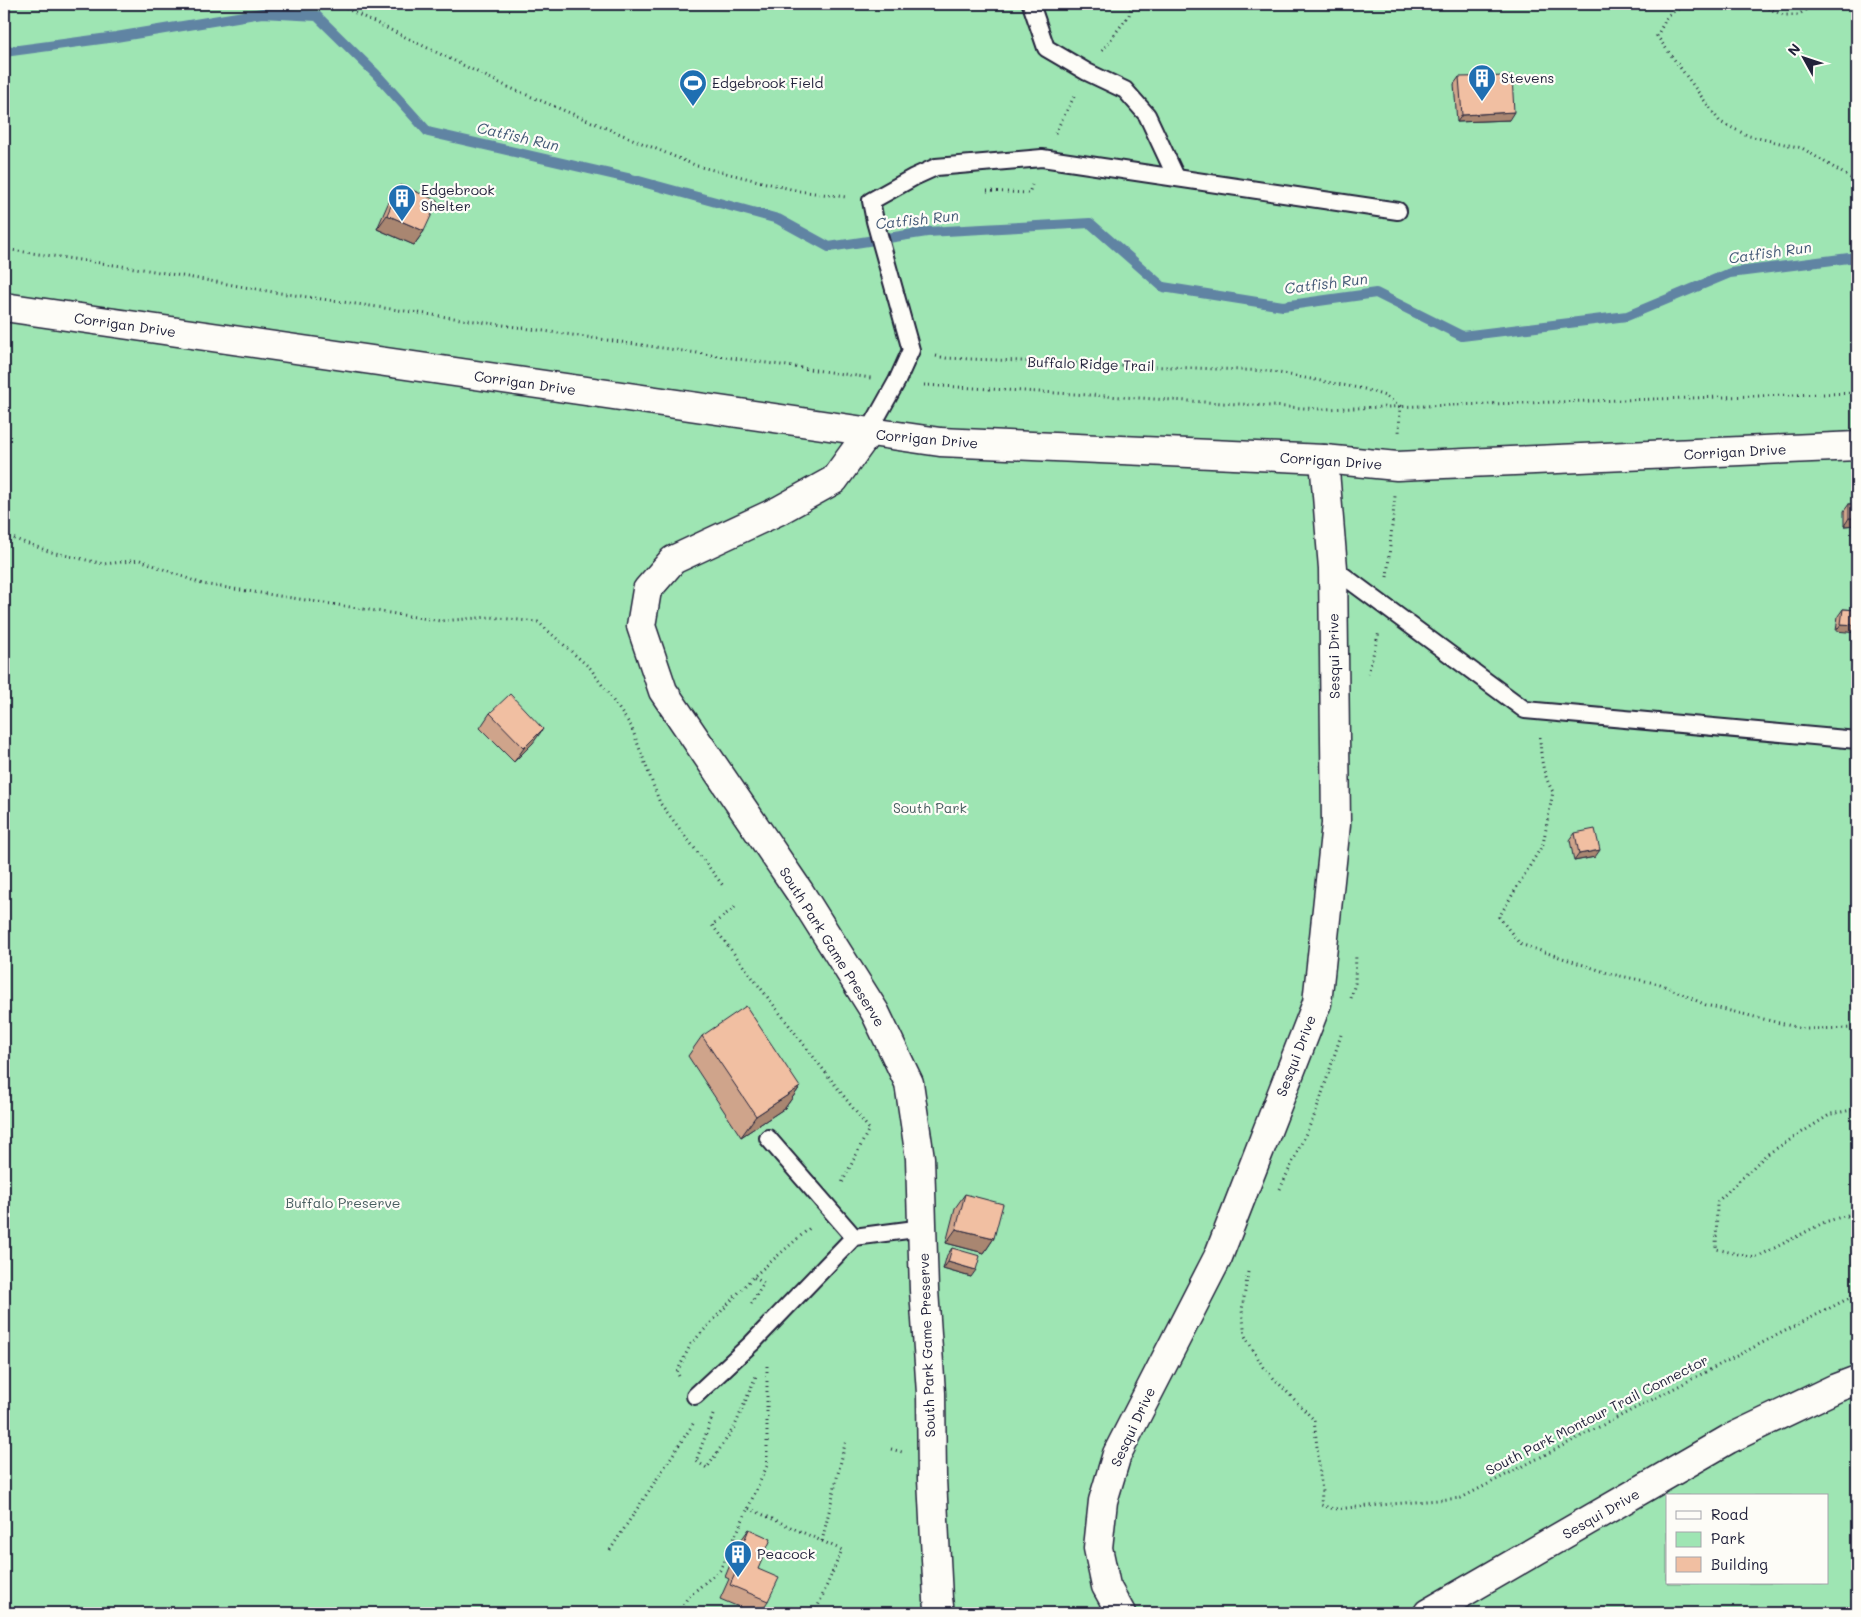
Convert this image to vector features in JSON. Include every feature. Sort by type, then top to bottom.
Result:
[{"type":"street","name":"Corrigan Drive","points":[[4,307],[940,442],[1324,459],[1397,466],[1857,446]]},
{"type":"street","name":"South Park Game Preserve","points":[[868,433],[834,480],[778,511],[674,560],[647,590],[641,626],[663,691],[799,891],[865,996],[875,1012],[909,1083],[920,1158],[924,1290],[932,1393],[932,1479],[940,1613]]},
{"type":"street","name":"Sesqui Drive","points":[[1122,1613],[1106,1586],[1098,1548],[1103,1501],[1117,1454],[1218,1257],[1317,1003],[1336,824],[1333,568],[1324,459]]},
{"type":"street","name":"Sesqui Drive","points":[[1428,1613],[1729,1439],[1836,1388],[1857,1380]]},
{"type":"lane","points":[[1031,4],[1046,48],[1087,72],[1125,90],[1147,115],[1176,177]]},
{"type":"lane","points":[[868,433],[897,382],[911,350],[871,201],[936,167],[1042,158],[1398,211]]},
{"type":"lane","points":[[1333,568],[1525,710],[1857,740]]},
{"type":"lane","points":[[768,1138],[854,1237]]},
{"type":"lane","points":[[695,1396],[752,1344],[854,1237],[922,1228]]},
{"type":"path","points":[[337,4],[508,87],[697,166],[799,192],[871,201]]},
{"type":"path","points":[[1687,4],[1668,15],[1657,36],[1720,122],[1749,136],[1802,148],[1857,182]]},
{"type":"path","points":[[1759,4],[1782,15],[1798,15],[1815,4]]},
{"type":"path","name":"Buffalo Ridge Trail","points":[[911,350],[946,358],[1268,371],[1364,389],[1385,396],[1400,406]]},
{"type":"path","points":[[4,538],[12,538],[52,552],[104,564],[140,560],[202,584],[212,586],[441,622],[490,617],[538,622],[590,668],[631,726],[660,803],[724,887]]},
{"type":"path","points":[[1538,711],[1542,767],[1554,792],[1543,844],[1499,917],[1520,944],[1611,974],[1660,984],[1715,1007],[1804,1028],[1857,1028]]},
{"type":"path","points":[[1857,1109],[1831,1114],[1766,1155],[1717,1202],[1716,1249],[1755,1258],[1826,1222],[1857,1212]]},
{"type":"path","points":[[1846,1215],[1857,1220]]},
{"type":"path","name":"South Park Montour Trail Connector","points":[[1334,1509],[1461,1498],[1857,1294]]},
{"type":"path","points":[[678,1613],[688,1597],[720,1570],[767,1466],[767,1360]]},
{"type":"path","points":[[709,1410],[714,1413],[696,1461],[706,1468],[735,1426],[756,1375]]},
{"type":"path","points":[[610,1550],[699,1416]]},
{"type":"path","points":[[822,1541],[846,1440]]},
{"type":"path","points":[[748,1508],[842,1550],[814,1613]]},
{"type":"green space","name":"South Park","points":[[4,4],[1857,4],[1857,1613],[4,1613]]},
{"type":"building","name":"Stevens","points":[[1512,76],[1514,112],[1462,115],[1459,77]]},
{"type":"building","points":[[400,185],[438,201],[424,231],[387,215]]},
{"type":"building","points":[[1849,504],[1857,504],[1857,518],[1849,518]]},
{"type":"building","points":[[1843,609],[1857,610],[1857,625],[1841,624]]},
{"type":"building","points":[[510,694],[543,729],[524,748],[490,713]]},
{"type":"building","points":[[1595,829],[1600,850],[1579,854],[1575,833]]},
{"type":"building","points":[[746,1006],[800,1087],[756,1116],[702,1036]]},
{"type":"building","points":[[965,1194],[1003,1204],[994,1238],[956,1229]]},
{"type":"building","points":[[952,1248],[980,1256],[976,1270],[948,1262]]},
{"type":"building","points":[[749,1529],[771,1539],[758,1569],[779,1578],[768,1601],[730,1585],[739,1565],[735,1563]]},
{"type":"waterway","name":"Catfish Run","points":[[4,52],[116,37],[262,13],[317,16],[376,74],[428,132],[628,178],[778,219],[829,247],[927,232],[1090,223],[1163,287],[1283,306],[1376,293],[1462,336],[1627,316],[1730,273],[1857,257]]},
{"type":"place","name":"Stevens","points":[[1482,102]]},
{"type":"place","name":"Edgebrook Field","points":[[693,107]]},
{"type":"place","name":"Edgebrook Shelter","points":[[402,222]]},
{"type":"place","name":"Peacock","points":[[738,1578]]},
{"type":"park label","name":"Buffalo Preserve","points":[[343,1203]]}]
